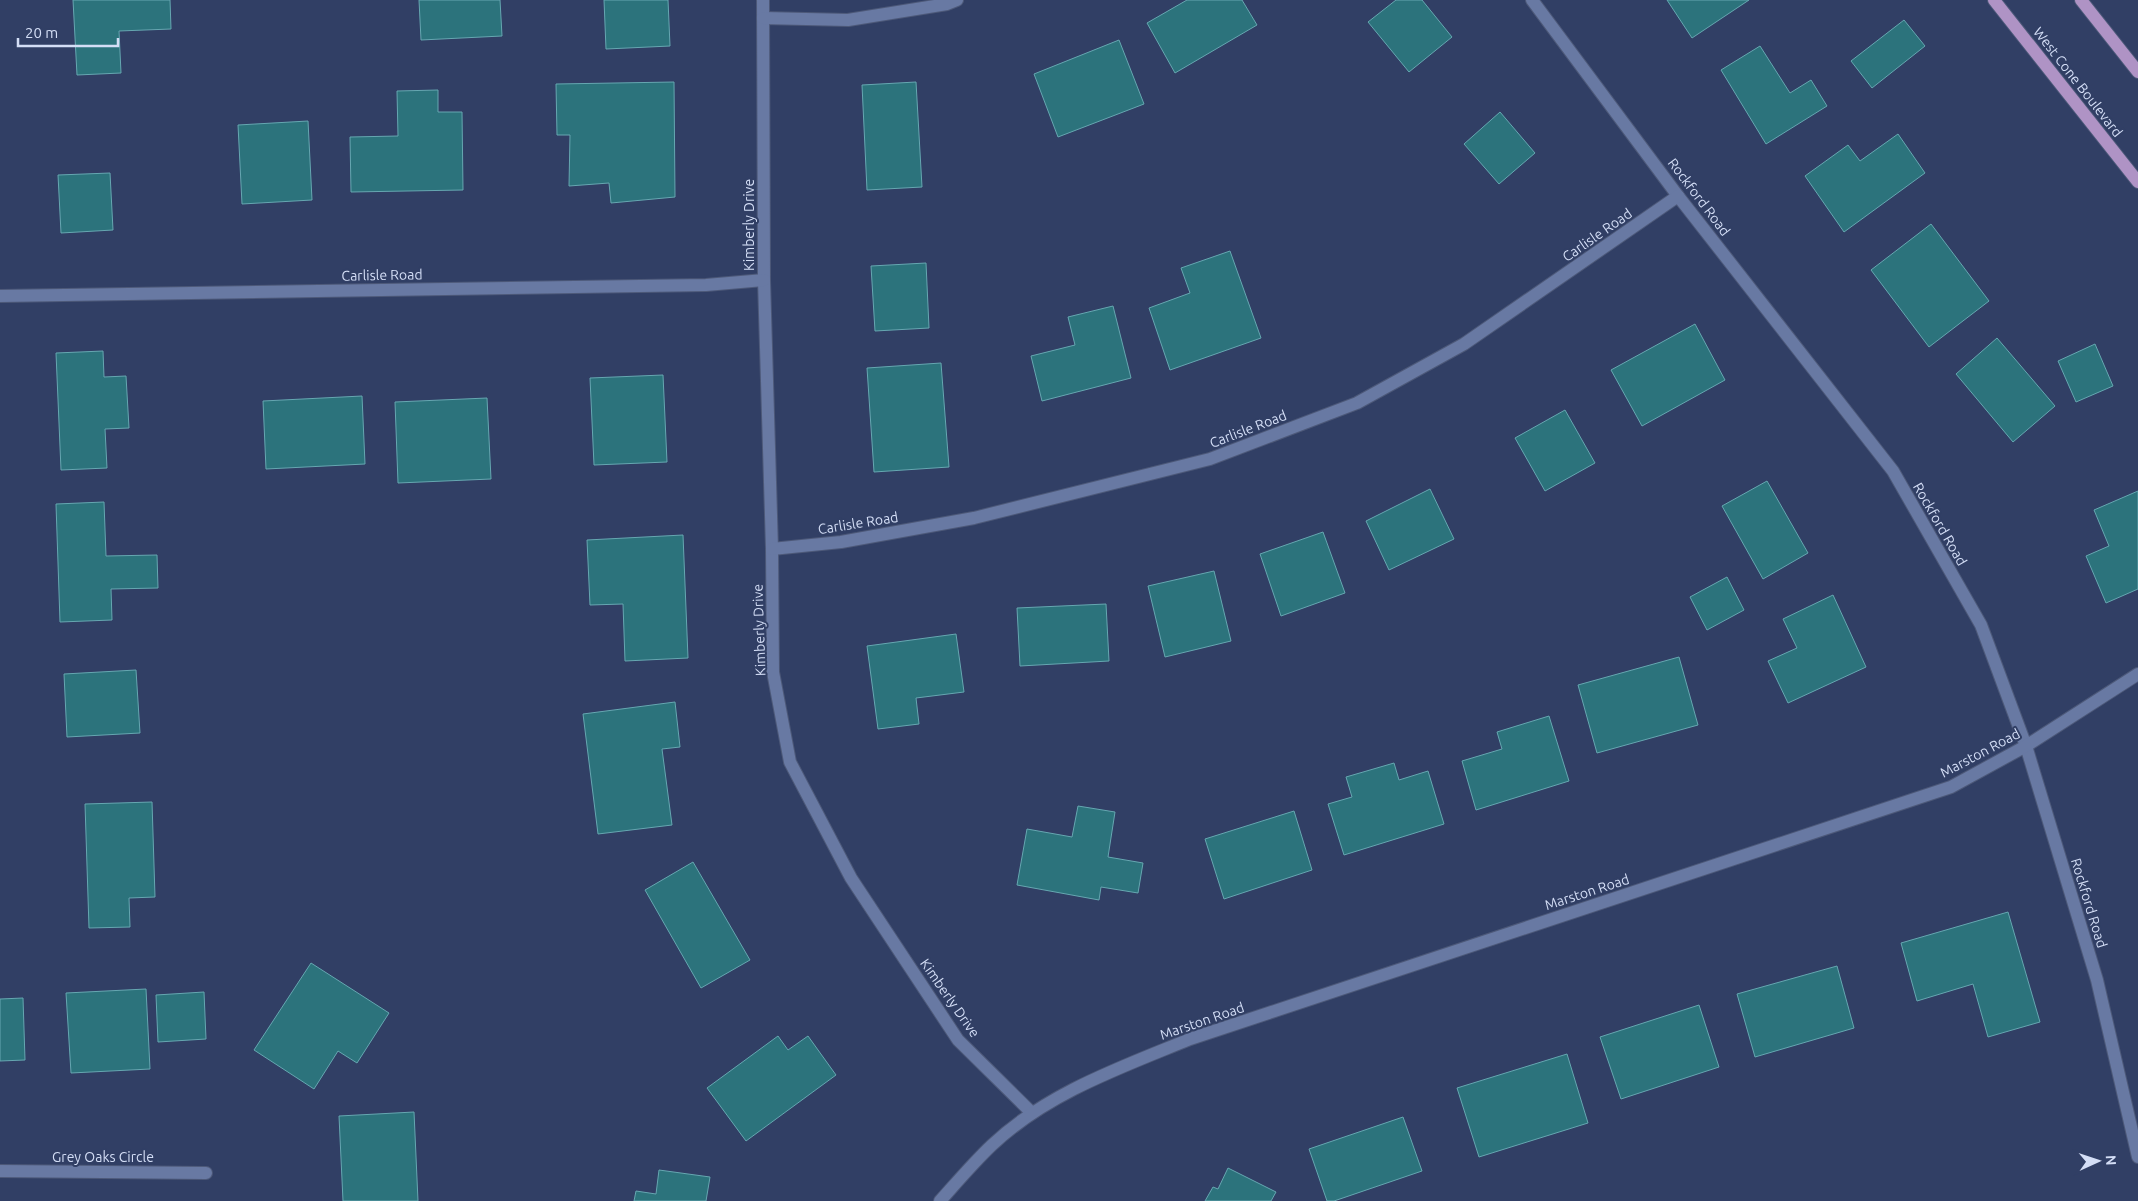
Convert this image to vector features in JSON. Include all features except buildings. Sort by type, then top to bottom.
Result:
[{"type":"main road","name":"West Cone Boulevard","points":[[1994,0],[2138,182]]},
{"type":"main road","points":[[2081,0],[2138,72]]},
{"type":"street","name":"Kimberly Drive","points":[[763,0],[764,280],[772,550],[773,672],[790,762],[851,878],[958,1040],[1032,1114]]},
{"type":"street","points":[[763,18],[848,20],[947,4],[957,0]]},
{"type":"street","name":"Rockford Road","points":[[1532,0],[1678,196],[1892,471],[1981,625],[2026,746],[2097,980],[2138,1157]]},
{"type":"street","name":"Carlisle Road","points":[[772,550],[841,542],[974,518],[1191,464],[1210,459],[1357,403],[1464,344],[1678,196]]},
{"type":"street","name":"Carlisle Road","points":[[0,296],[706,285],[764,280]]},
{"type":"street","name":"Marston Road","points":[[1032,1114],[1100,1076],[1190,1039],[1951,787],[2026,746],[2138,674]]},
{"type":"street","points":[[940,1201],[992,1144],[1032,1114]]},
{"type":"street","name":"Grey Oaks Circle","points":[[0,1171],[206,1173]]}]
